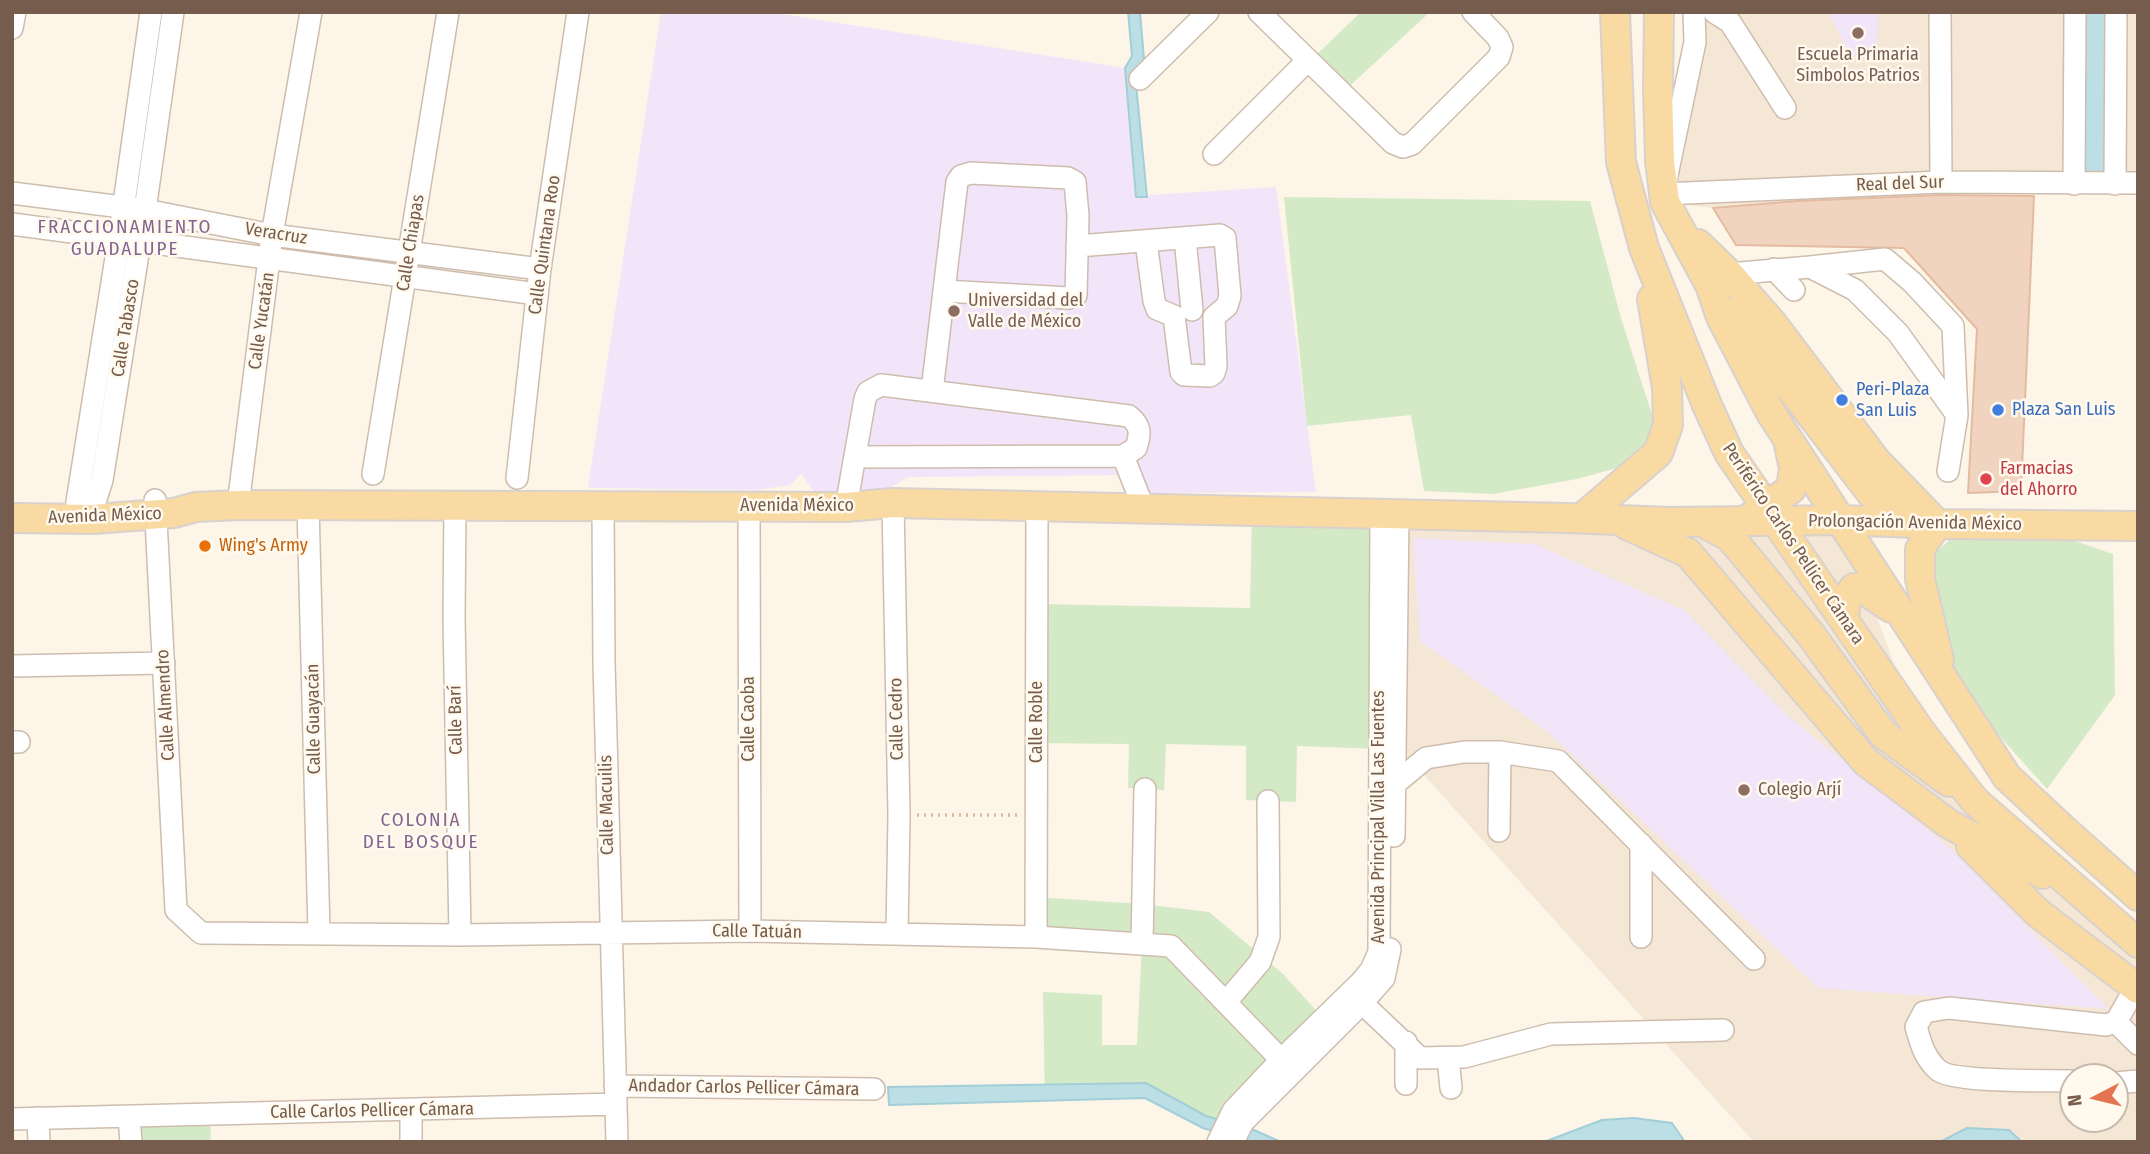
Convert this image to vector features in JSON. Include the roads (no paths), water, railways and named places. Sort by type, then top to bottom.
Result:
[{"type":"main road","name":"Periférico Carlos Pellicer Cámara","points":[[1615,12],[1621,162],[1644,248],[1707,405],[1762,517],[1803,561],[1921,732],[1975,801],[2138,943]]},
{"type":"main road","points":[[1659,12],[1658,90],[1664,207]]},
{"type":"main road","points":[[1621,162],[1664,207],[1719,280],[1755,338],[1875,498],[1908,523]]},
{"type":"main road","points":[[1582,518],[1658,453],[1668,425],[1667,388],[1644,248]]},
{"type":"main road","points":[[1719,280],[1721,317],[1755,338],[1937,524],[1920,549],[1920,579],[1944,680]]},
{"type":"main road","points":[[1755,338],[1771,413],[2007,776],[2138,896]]},
{"type":"main road","points":[[1762,517],[1791,489],[1794,468],[1788,440]]},
{"type":"main road","name":"Avenida México","points":[[12,501],[85,510]]},
{"type":"main road","name":"Avenida México","points":[[12,518],[85,510],[155,508],[174,513],[196,506],[238,505],[846,507],[893,503],[1390,515]]},
{"type":"main road","name":"Prolongación Avenida México","points":[[1390,515],[1702,522],[1762,517],[1809,521],[2138,526]]},
{"type":"main road","points":[[1615,519],[1688,553],[1866,762],[1949,824],[2038,913],[2137,988]]},
{"type":"main road","points":[[1803,561],[1801,538],[1809,521]]},
{"type":"main road","points":[[1702,522],[1730,537],[1811,635],[1883,734],[1975,801],[2066,832]]},
{"type":"main road","points":[[1844,620],[1846,599],[1854,588],[1865,590],[1899,613]]},
{"type":"main road","points":[[1777,657],[1811,635]]},
{"type":"main road","points":[[1949,824],[2085,897]]},
{"type":"street","points":[[12,28],[15,12]]},
{"type":"street","name":"Calle Tabasco","points":[[85,510],[102,480],[129,241],[122,207],[151,12]]},
{"type":"street","name":"Calle Tabasco","points":[[129,241],[145,210],[173,12]]},
{"type":"street","name":"Calle Yucatán","points":[[238,505],[271,260],[272,235],[312,12]]},
{"type":"street","name":"Calle Chiapas","points":[[373,474],[448,12]]},
{"type":"street","name":"Calle Quintana Roo","points":[[516,478],[540,269],[579,12]]},
{"type":"street","points":[[1140,79],[1208,12]]},
{"type":"street","points":[[1259,12],[1393,143],[1403,148],[1412,144],[1499,57],[1502,47],[1498,38],[1473,12]]},
{"type":"street","points":[[1664,207],[1695,42],[1694,12]]},
{"type":"street","points":[[1940,12],[1941,181]]},
{"type":"street","points":[[2074,184],[2075,12]]},
{"type":"street","points":[[2115,184],[2116,12]]},
{"type":"street","points":[[1695,42],[1725,16],[1785,108]]},
{"type":"street","points":[[1214,154],[1308,60]]},
{"type":"street","points":[[932,391],[957,182],[961,176],[971,173],[1068,178],[1075,182],[1076,295],[1069,298],[944,291]]},
{"type":"street","name":"Real del Sur","points":[[1664,207],[1941,181],[2138,183]]},
{"type":"street","name":"Veracruz","points":[[12,193],[145,210],[272,235],[540,269]]},
{"type":"street","name":"Veracruz","points":[[12,224],[537,294]]},
{"type":"street","points":[[1077,246],[1220,235],[1225,238],[1230,296],[1227,306],[1214,317],[1214,373],[1210,376],[1184,375],[1180,368],[1185,238]]},
{"type":"street","points":[[1146,242],[1157,309],[1183,313],[1204,312],[1214,317]]},
{"type":"street","points":[[1719,280],[1774,269],[1885,259],[1931,301],[1953,326],[1957,415],[1948,471]]},
{"type":"street","points":[[1810,267],[1855,290],[1898,333],[1957,415]]},
{"type":"street","points":[[1774,269],[1794,290]]},
{"type":"street","points":[[846,507],[865,399],[868,392],[881,385],[1129,416],[1138,423],[1140,435],[1136,448],[1123,456],[856,457]]},
{"type":"street","points":[[1123,456],[1144,509]]},
{"type":"street","name":"Calle Cedro","points":[[893,503],[899,815],[897,934]]},
{"type":"street","name":"Calle Guayacán","points":[[308,505],[319,933]]},
{"type":"street","name":"Calle Barí","points":[[455,505],[454,618],[460,934]]},
{"type":"street","name":"Calle Macuilis","points":[[603,506],[610,931],[617,1142]]},
{"type":"street","name":"Calle Caoba","points":[[749,506],[750,931]]},
{"type":"street","name":"Calle Roble","points":[[1036,937],[1037,507]]},
{"type":"street","name":"Calle Almendro","points":[[155,508],[176,910]]},
{"type":"street","name":"Avenida Principal Villa Las Fuentes","points":[[1218,1142],[1233,1111],[1362,1003],[1384,978],[1390,955],[1396,783],[1390,515]]},
{"type":"street","name":"Avenida Principal Villa Las Fuentes","points":[[1233,1142],[1243,1122],[1287,1066],[1371,970],[1379,951],[1390,515]]},
{"type":"street","points":[[12,666],[164,663]]},
{"type":"street","points":[[1396,783],[1426,758],[1464,752],[1500,752],[1562,763],[1754,959]]},
{"type":"street","points":[[1499,831],[1500,752]]},
{"type":"street","points":[[1142,943],[1145,789]]},
{"type":"street","points":[[1226,1002],[1260,962],[1269,937],[1268,802]]},
{"type":"street","points":[[1640,937],[1642,844]]},
{"type":"street","name":"Calle Tatuán","points":[[176,910],[201,933],[750,931],[1036,937],[1171,946],[1287,1066]]},
{"type":"street","points":[[2059,1080],[1963,1077],[1940,1072],[1923,1053],[1916,1027],[1924,1012],[1949,1008],[2106,1025],[2116,1023],[2137,988]]},
{"type":"street","points":[[1362,1003],[1420,1058],[1464,1057],[1551,1034],[1723,1030]]},
{"type":"street","points":[[2116,1023],[2138,1044]]},
{"type":"street","points":[[1406,1042],[1406,1084]]},
{"type":"street","points":[[1447,1058],[1451,1088]]},
{"type":"street","name":"Andador Carlos Pellicer Cámara","points":[[615,1095],[874,1089]]},
{"type":"street","name":"Calle Carlos Pellicer Cámara","points":[[12,1119],[411,1111],[615,1095]]},
{"type":"street","points":[[411,1111],[411,1142]]},
{"type":"street","points":[[129,1117],[131,1142]]},
{"type":"street","points":[[38,1118],[39,1142]]},
{"type":"water","points":[[1128,12],[1140,12],[1144,59],[1135,74],[1147,197],[1136,197],[1125,68],[1132,56]]},
{"type":"water","points":[[2075,12],[2116,12],[2115,184],[2074,184]]},
{"type":"water","points":[[1146,1083],[1206,1116],[1254,1130],[1281,1142],[1249,1142],[1203,1128],[1145,1098],[889,1105],[888,1087]]},
{"type":"water","points":[[1634,1118],[1672,1123],[1685,1142],[1544,1142],[1602,1120]]},
{"type":"water","points":[[1967,1128],[2009,1130],[2022,1142],[1940,1142]]},
{"type":"place","name":"Escuela Primaria Simbolos Patrios","points":[[1858,33]]},
{"type":"place","name":"Universidad del Valle de México","points":[[954,311]]},
{"type":"place","name":"Peri-Plaza San Luis","points":[[1842,400]]},
{"type":"place","name":"Plaza San Luis","points":[[1998,410]]},
{"type":"place","name":"Farmacias del Ahorro","points":[[1986,479]]},
{"type":"place","name":"Wing's Army","points":[[205,546]]},
{"type":"place","name":"Colegio Arjí","points":[[1744,790]]},
{"type":"district","name":"FRACCIONAMIENTO GUADALUPE","points":[[125,239]]},
{"type":"district","name":"COLONIA DEL BOSQUE","points":[[421,832]]}]
